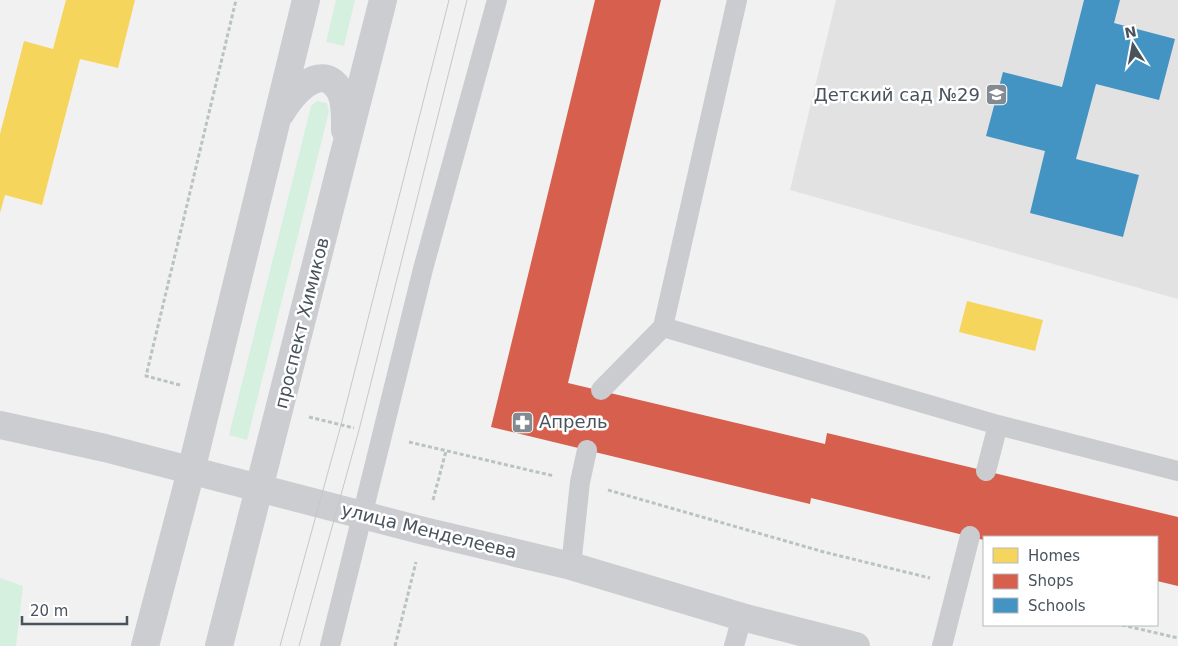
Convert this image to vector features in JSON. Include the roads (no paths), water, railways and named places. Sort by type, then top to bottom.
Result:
[{"type":"main road","points":[[145,646],[192,470],[274,124],[306,0]]},
{"type":"main road","name":"проспект Химиков","points":[[219,646],[383,0]]},
{"type":"main road","points":[[274,124],[287,102],[300,86],[309,81],[320,79],[330,82],[340,92],[344,106],[345,154]]},
{"type":"main road","name":"улица Менделеева","points":[[0,425],[106,448],[363,516],[571,566],[742,617],[856,646]]},
{"type":"lane","points":[[330,646],[423,269],[497,0]]},
{"type":"lane","points":[[601,390],[663,327],[737,0]]},
{"type":"lane","points":[[663,327],[998,426],[1178,471]]},
{"type":"lane","points":[[986,471],[998,426]]},
{"type":"lane","points":[[571,566],[580,482],[588,450]]},
{"type":"lane","points":[[942,646],[970,536]]},
{"type":"lane","points":[[734,646],[742,617]]},
{"type":"tram line","points":[[280,646],[341,425],[449,0]]},
{"type":"tram line","points":[[299,646],[359,430],[467,0]]},
{"type":"place","name":"Детский сад №29","points":[[996,95]]},
{"type":"place","name":"Апрель","points":[[523,422]]}]
